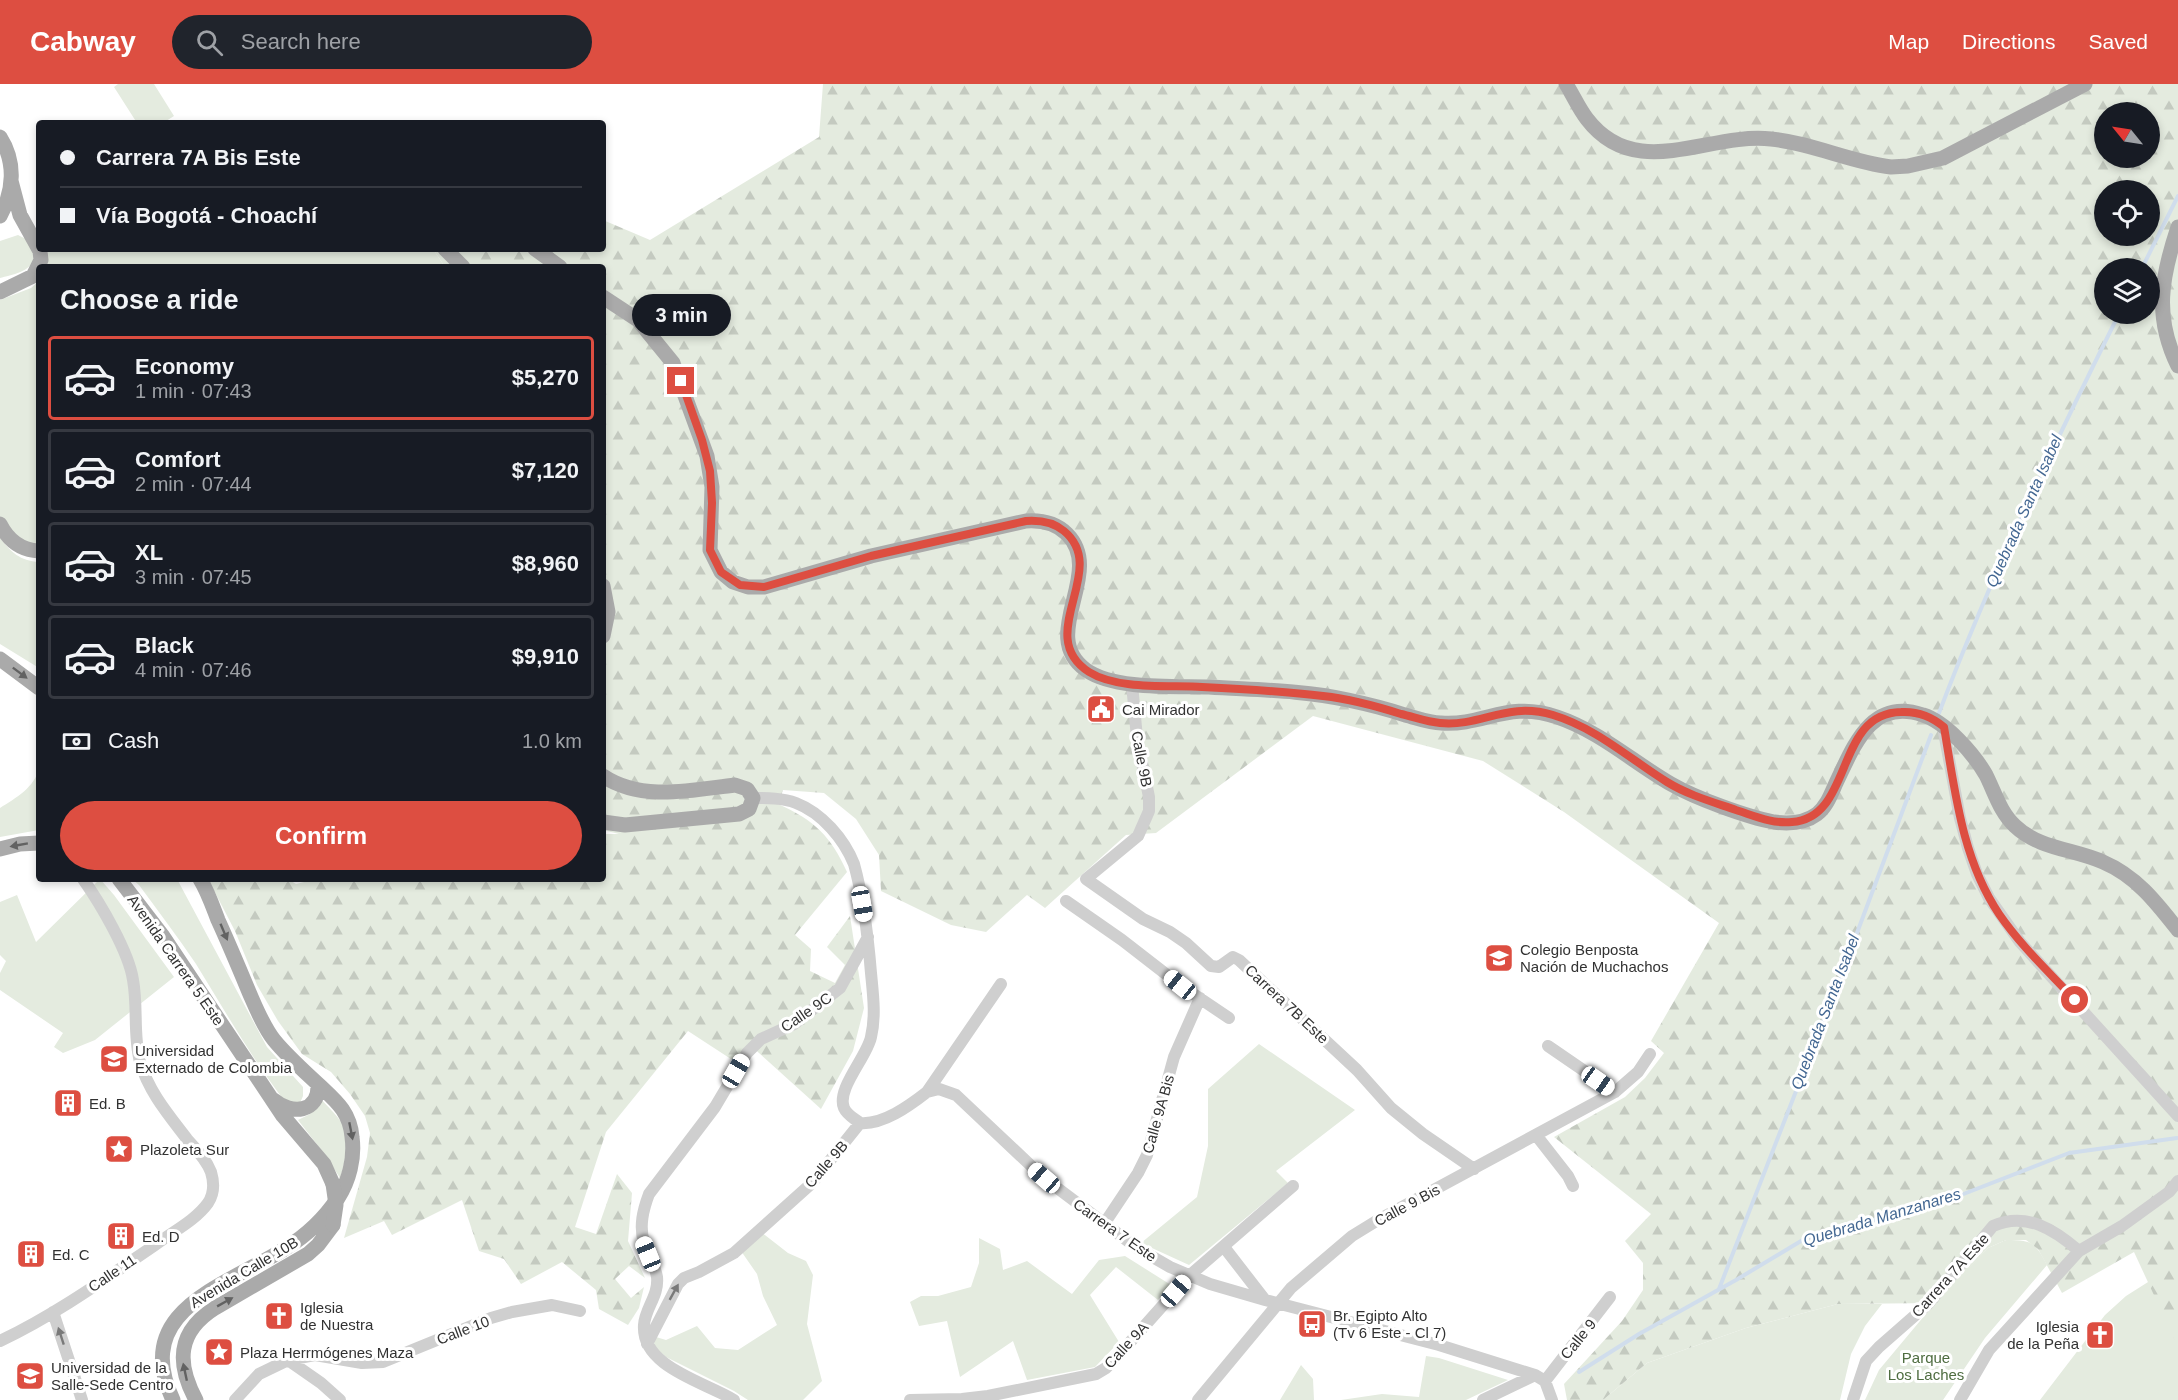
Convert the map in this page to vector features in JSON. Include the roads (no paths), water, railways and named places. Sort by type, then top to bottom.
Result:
[{"type":"main road","points":[[1566,84],[1587,119],[1595,127],[1612,141],[1636,150],[1658,153],[1740,138],[1773,139],[1891,167],[1908,166],[1943,158],[2085,84]]},
{"type":"main road","points":[[0,137],[11,160],[11,182],[7,201],[0,216]]},
{"type":"main road","points":[[11,182],[24,225],[36,244]]},
{"type":"main road","points":[[0,226],[24,225]]},
{"type":"main road","points":[[2178,227],[2171,247],[2162,312],[2168,345],[2178,366]]},
{"type":"main road","points":[[448,252],[460,264]]},
{"type":"main road","points":[[539,252],[556,264]]},
{"type":"main road","points":[[0,292],[29,279],[36,270]]},
{"type":"main road","points":[[606,299],[630,314],[651,333],[673,363],[702,440],[710,471],[712,503],[710,550],[716,565],[727,577],[748,587],[764,587],[871,556],[1026,521],[1049,523],[1062,530],[1072,541],[1080,562],[1067,633],[1071,653],[1094,675],[1132,684],[1266,690],[1325,696],[1444,724],[1518,710],[1538,711],[1559,717],[1591,732],[1669,783],[1689,793],[1779,822],[1806,820],[1821,810],[1828,801],[1857,739],[1867,726],[1880,717],[1895,712],[1915,712],[1934,719],[1944,727],[1976,761],[2004,813],[2016,827],[2040,842],[2094,858],[2128,876],[2151,896],[2178,930]]},
{"type":"main road","points":[[0,524],[10,540],[36,551]]},
{"type":"main road","points":[[606,602],[608,612],[606,622]]},
{"type":"main road","points":[[0,659],[36,686]]},
{"type":"main road","points":[[606,778],[622,786],[658,793],[735,785],[747,789],[753,798],[749,809],[739,814],[625,825],[606,822]]},
{"type":"main road","points":[[0,849],[36,843]]},
{"type":"main road","name":"Avenida Carrera 5 Este","points":[[121,882],[162,935],[269,1097],[324,1164],[333,1184],[336,1205],[331,1218]]},
{"type":"main road","points":[[201,882],[264,1024],[274,1039],[318,1085],[334,1098],[345,1112],[353,1140],[348,1176],[331,1218]]},
{"type":"main road","points":[[269,1097],[289,1109],[301,1109],[314,1101],[318,1093],[318,1085]]},
{"type":"main road","name":"Avenida Calle 10B","points":[[173,1400],[165,1381],[161,1362],[165,1338],[181,1311],[195,1299],[285,1249],[331,1218]]},
{"type":"main road","name":"Avenida Calle 10B","points":[[196,1400],[188,1384],[183,1365],[185,1342],[192,1328],[201,1317],[308,1254],[318,1245],[331,1218]]},
{"type":"street","name":"Calle 9B","points":[[1086,879],[1138,836],[1149,811],[1149,796],[1136,731],[1132,684]]},
{"type":"street","points":[[1944,727],[1960,818],[1977,874],[1989,898],[2020,942],[2178,1116]]},
{"type":"street","points":[[753,798],[795,802],[817,816],[834,831],[854,864],[868,937],[874,1010],[872,1034],[867,1050],[845,1088],[843,1102],[848,1114],[860,1124],[873,1124],[914,1102],[927,1092],[1001,984]]},
{"type":"street","name":"Carrera 7B Este","points":[[1086,879],[1143,919],[1170,932],[1186,943],[1211,966],[1219,967],[1233,957],[1239,960],[1357,1071],[1391,1108],[1423,1134],[1474,1169]]},
{"type":"street","name":"Calle 11","points":[[0,1341],[53,1312],[195,1217],[207,1204],[212,1192],[212,1178],[207,1164],[159,1103],[149,1084],[140,1061],[136,1041],[134,982],[130,967],[124,950],[85,882]]},
{"type":"street","points":[[1066,901],[1229,1018]]},
{"type":"street","name":"Calle 9C","points":[[647,1344],[644,1322],[657,1283],[642,1233],[645,1203],[649,1194],[715,1107],[747,1053],[761,1040],[794,1024],[840,988],[868,937]]},
{"type":"street","name":"Calle 9A Bis","points":[[1104,1224],[1138,1173],[1147,1155],[1174,1057],[1200,998]]},
{"type":"street","points":[[1548,1046],[1615,1092]]},
{"type":"street","name":"Calle 9 Bis","points":[[1198,1400],[1291,1288],[1352,1236],[1377,1220],[1625,1086],[1650,1054]]},
{"type":"street","name":"Carrera 7 Este","points":[[927,1092],[939,1089],[956,1095],[1023,1160],[1104,1224],[1152,1258],[1189,1276],[1278,1304],[1439,1345],[1540,1378]]},
{"type":"street","name":"Calle 9B","points":[[647,1344],[678,1284],[684,1278],[727,1258],[742,1245],[812,1183],[860,1124]]},
{"type":"street","points":[[1536,1135],[1568,1176],[1573,1186]]},
{"type":"street","points":[[1960,1400],[1989,1350],[2079,1251],[2122,1226],[2169,1192],[2178,1181]]},
{"type":"street","name":"Calle 9A","points":[[910,1400],[988,1396],[1096,1374],[1115,1359],[1189,1276],[1293,1186]]},
{"type":"street","name":"Carrera 7A Este","points":[[1853,1400],[1866,1361],[1928,1304],[1993,1226],[2012,1221],[2034,1222],[2060,1234],[2079,1251]]},
{"type":"street","points":[[1224,1247],[1265,1300]]},
{"type":"street","name":"Calle 9","points":[[1483,1400],[1540,1378],[1610,1297]]},
{"type":"street","name":"Calle 10","points":[[236,1400],[259,1374],[288,1360],[315,1355],[372,1364],[383,1362],[491,1318],[529,1308],[552,1305],[580,1311]]},
{"type":"street","points":[[53,1312],[82,1400]]},
{"type":"street","points":[[647,1344],[669,1367],[734,1400]]},
{"type":"street","points":[[288,1360],[321,1383],[340,1400]]},
{"type":"street","points":[[1540,1378],[1552,1400]]},
{"type":"waterway","name":"Quebrada Santa Isabel","points":[[2147,258],[2178,196]]},
{"type":"waterway","name":"Quebrada Santa Isabel","points":[[1939,713],[2024,511],[2114,324]]},
{"type":"waterway","name":"Quebrada Santa Isabel","points":[[1719,1289],[1842,973],[1931,735]]},
{"type":"waterway","name":"Quebrada Manzanares","points":[[1579,1372],[1639,1334],[1806,1238],[1948,1200],[2069,1153],[2177,1138]]},
{"type":"place","name":"Cai Mirador","points":[[1101,709]]},
{"type":"place","name":"Colegio Benposta Nación de Muchachos","points":[[1499,958]]},
{"type":"place","name":"Universidad Externado de Colombia","points":[[114,1059]]},
{"type":"place","name":"Ed. B","points":[[68,1103]]},
{"type":"place","name":"Plazoleta Sur","points":[[119,1149]]},
{"type":"place","name":"Ed. D","points":[[121,1236]]},
{"type":"place","name":"Ed. C","points":[[31,1254]]},
{"type":"place","name":"Iglesia de Nuestra","points":[[279,1316]]},
{"type":"place","name":"Br. Egipto Alto (Tv 6 Este - Cl 7)","points":[[1312,1324]]},
{"type":"place","name":"Iglesia de la Peña","points":[[2100,1335]]},
{"type":"place","name":"Plaza Herrmógenes Maza","points":[[219,1352]]},
{"type":"place","name":"Universidad de la Salle-Sede Centro","points":[[30,1376]]},
{"type":"park label","name":"Parque Los Laches","points":[[1926,1366]]}]
